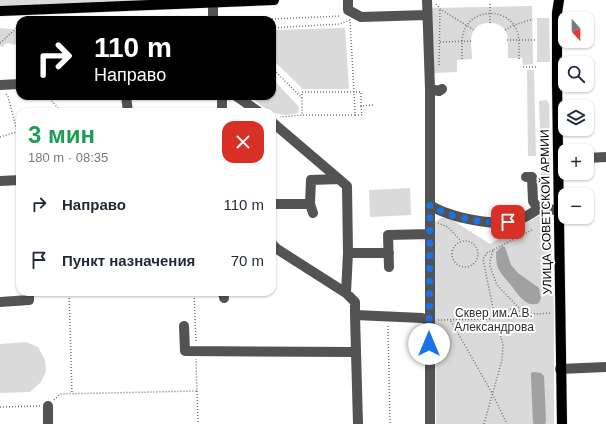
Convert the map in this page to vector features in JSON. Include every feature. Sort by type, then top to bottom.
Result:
[{"type":"main road","points":[[0,11],[274,0]]},
{"type":"main road","name":"УЛИЦА СОВЕТСКОЙ АРМИИ","points":[[559,0],[557,36],[561,144]]},
{"type":"main road","name":"УЛИЦА СОВЕТСКОЙ АРМИИ","points":[[560,224],[560,369],[562,424]]},
{"type":"street","points":[[348,0],[348,10],[361,17],[427,15]]},
{"type":"street","points":[[430,424],[430,89],[427,15],[431,2]]},
{"type":"street","points":[[212,3],[213,16]]},
{"type":"street","points":[[2,89],[16,85]]},
{"type":"street","points":[[430,89],[439,91],[442,89]]},
{"type":"street","points":[[242,100],[253,108]]},
{"type":"street","points":[[276,119],[347,186],[348,253],[346,293]]},
{"type":"street","points":[[594,158],[606,157]]},
{"type":"street","points":[[526,177],[532,177],[533,201],[538,209]]},
{"type":"street","points":[[276,205],[311,209],[311,180],[338,179]]},
{"type":"street","points":[[0,181],[16,180]]},
{"type":"street","points":[[430,205],[436,209],[468,219],[497,223],[518,220],[538,209],[558,210]]},
{"type":"street","points":[[389,267],[388,235],[430,234]]},
{"type":"street","points":[[276,248],[346,293],[355,302],[358,424]]},
{"type":"street","points":[[348,253],[389,253]]},
{"type":"street","points":[[0,302],[29,300],[29,296]]},
{"type":"street","points":[[355,315],[422,318],[429,320]]},
{"type":"street","points":[[184,326],[185,351],[356,352]]},
{"type":"street","points":[[560,369],[606,368]]},
{"type":"street","points":[[48,406],[48,424]]},
{"type":"path","points":[[431,2],[474,30]]},
{"type":"path","points":[[490,2],[490,23]]},
{"type":"path","points":[[462,59],[462,41],[467,25],[476,16],[485,13],[495,13],[504,16],[514,25],[517,30],[519,40],[519,59]]},
{"type":"path","points":[[276,19],[340,15]]},
{"type":"path","points":[[504,30],[533,19]]},
{"type":"path","points":[[276,28],[340,24],[350,20],[355,115]]},
{"type":"path","points":[[0,43],[16,29]]},
{"type":"path","points":[[507,40],[535,40]]},
{"type":"path","points":[[439,42],[472,41]]},
{"type":"path","points":[[523,67],[536,67]]},
{"type":"path","points":[[276,72],[302,98]]},
{"type":"path","points":[[2,89],[8,97],[16,128]]},
{"type":"path","points":[[276,119],[302,115],[362,115],[361,92],[302,92],[302,115]]},
{"type":"path","points":[[51,100],[58,108]]},
{"type":"path","points":[[361,106],[373,105]]},
{"type":"path","points":[[0,137],[16,132]]},
{"type":"path","points":[[482,259],[487,253],[532,230]]},
{"type":"path","points":[[468,241],[476,247],[478,257],[471,266],[460,266],[453,259],[453,249],[459,242],[468,241]]},
{"type":"path","points":[[494,250],[490,261],[490,266],[498,285],[523,312]]},
{"type":"path","points":[[478,257],[482,259]]},
{"type":"path","points":[[482,259],[494,313]]},
{"type":"path","points":[[69,296],[72,394]]},
{"type":"path","points":[[194,296],[198,424]]},
{"type":"path","points":[[502,313],[510,309],[536,314],[554,312]]},
{"type":"path","points":[[388,316],[390,424]]},
{"type":"path","points":[[429,320],[492,320]]},
{"type":"path","points":[[450,321],[492,393],[507,424]]},
{"type":"path","points":[[484,424],[502,360],[503,345],[497,322]]},
{"type":"path","points":[[0,408],[48,406],[60,394],[197,391]]},
{"type":"green space","points":[[0,0],[157,0],[0,7]]},
{"type":"green space","points":[[532,6],[533,64],[523,65],[522,58],[508,58],[508,40],[504,29],[495,23],[484,23],[475,29],[471,37],[472,59],[457,60],[457,72],[434,73],[432,8]]},
{"type":"green space","points":[[537,18],[549,18],[550,62],[537,62]]},
{"type":"green space","points":[[0,28],[16,30],[16,44],[14,45],[9,43],[5,44],[3,47],[0,46]]},
{"type":"green space","points":[[345,28],[349,89],[303,89],[276,63],[276,30]]},
{"type":"green space","points":[[527,70],[534,70],[536,156],[528,156]]},
{"type":"green space","points":[[276,82],[299,107],[298,113],[290,115],[276,114],[276,108],[265,108],[255,100],[276,100]]},
{"type":"green space","points":[[547,100],[549,104],[551,186],[548,191],[542,192],[539,101]]},
{"type":"green space","points":[[410,188],[411,215],[370,217],[369,190]]},
{"type":"green space","name":"Сквер им.А.В. Александрова","points":[[540,215],[547,216],[551,220],[554,312],[554,424],[436,424],[434,222],[441,218],[449,218],[490,244]]},
{"type":"green space","points":[[26,342],[38,347],[45,360],[46,371],[41,382],[30,392],[0,393],[0,344]]},
{"type":"shaded area","points":[[502,246],[505,247],[511,265],[518,273],[539,288],[541,298],[539,303],[530,304],[525,302],[500,272],[497,264],[496,252]]},
{"type":"shaded area","points":[[531,373],[541,373],[544,376],[545,424],[533,423]]},
{"type":"route","points":[[429,344],[430,205],[436,209],[468,219],[497,223],[508,222]]}]
